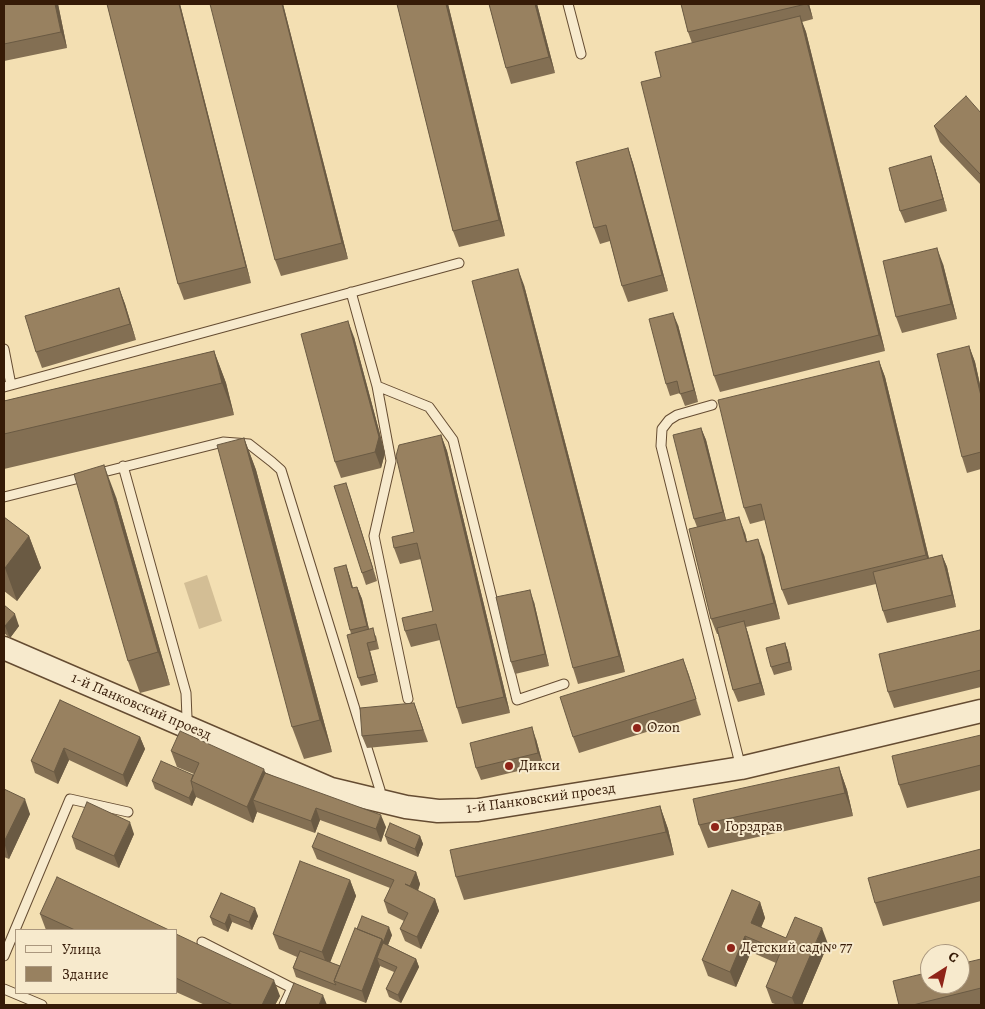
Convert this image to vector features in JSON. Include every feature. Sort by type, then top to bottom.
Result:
[{"type":"street","name":"1-й Панковский проезд","points":[[4,648],[331,789],[377,801],[438,811],[478,810],[741,768],[981,711]]},
{"type":"lane","points":[[568,4],[580,54]]},
{"type":"lane","points":[[4,348],[7,386],[459,262]]},
{"type":"lane","points":[[351,292],[377,386],[391,461],[374,536],[408,699]]},
{"type":"lane","points":[[377,386],[430,407],[453,440],[517,700],[564,684]]},
{"type":"lane","points":[[712,405],[677,415],[669,420],[662,429],[660,446],[741,768]]},
{"type":"lane","points":[[4,496],[223,442],[236,441],[249,444],[281,470],[380,790],[377,801]]},
{"type":"lane","points":[[123,466],[186,693],[187,718],[185,726]]},
{"type":"lane","points":[[15,929],[70,800],[128,812]]},
{"type":"lane","points":[[4,956],[15,930]]},
{"type":"lane","points":[[202,942],[292,988],[284,1005]]},
{"type":"lane","points":[[17,994],[42,1005]]},
{"type":"shaded area","points":[[207,575],[222,621],[199,629],[184,583]]},
{"type":"building","points":[[4,4],[55,4],[61,32],[4,44]]},
{"type":"building","points":[[107,4],[179,4],[246,267],[178,284]]},
{"type":"building","points":[[210,4],[282,4],[342,243],[275,260]]},
{"type":"building","points":[[397,4],[446,4],[499,220],[453,231]]},
{"type":"building","points":[[489,4],[535,4],[549,57],[506,68]]},
{"type":"building","points":[[681,4],[806,4],[688,32]]},
{"type":"building","points":[[800,16],[879,335],[714,376],[641,82],[661,77],[655,52]]},
{"type":"building","points":[[966,96],[981,113],[981,175],[934,126]]},
{"type":"building","points":[[628,148],[662,275],[622,286],[606,225],[594,228],[576,162]]},
{"type":"building","points":[[931,156],[943,199],[900,211],[889,168]]},
{"type":"building","points":[[937,248],[951,304],[896,317],[883,261]]},
{"type":"building","points":[[518,269],[619,656],[573,668],[472,281]]},
{"type":"building","points":[[119,288],[130,324],[36,352],[25,316]]},
{"type":"building","points":[[673,313],[694,390],[680,394],[677,381],[666,384],[649,319]]},
{"type":"building","points":[[348,321],[379,437],[375,452],[335,462],[301,334]]},
{"type":"building","points":[[969,346],[981,396],[981,452],[962,457],[937,354]]},
{"type":"building","points":[[214,351],[222,383],[4,434],[4,401]]},
{"type":"building","points":[[879,361],[926,555],[782,590],[761,504],[744,508],[718,400]]},
{"type":"building","points":[[701,428],[723,512],[694,519],[673,435]]},
{"type":"building","points":[[441,435],[504,697],[457,708],[436,624],[405,631],[402,618],[433,611],[417,543],[394,548],[392,537],[414,532],[396,456],[399,445]]},
{"type":"building","points":[[244,438],[320,720],[292,727],[217,445]]},
{"type":"building","points":[[104,465],[158,652],[128,661],[74,474]]},
{"type":"building","points":[[346,483],[373,569],[362,573],[334,486]]},
{"type":"building","points":[[4,517],[29,536],[5,568],[4,567]]},
{"type":"building","points":[[739,517],[746,542],[758,539],[774,603],[711,619],[689,529]]},
{"type":"building","points":[[942,555],[952,595],[883,611],[873,572]]},
{"type":"building","points":[[346,565],[352,588],[357,587],[367,626],[350,630],[334,568]]},
{"type":"building","points":[[530,590],[545,654],[511,662],[496,597]]},
{"type":"building","points":[[4,605],[15,614],[5,626],[4,625]]},
{"type":"building","points":[[744,621],[760,683],[733,690],[717,628]]},
{"type":"building","points":[[373,628],[376,641],[367,643],[375,674],[358,678],[347,635]]},
{"type":"building","points":[[980,630],[981,670],[888,692],[879,654]]},
{"type":"building","points":[[785,643],[789,662],[771,667],[766,648]]},
{"type":"building","points":[[683,659],[696,699],[573,737],[560,697]]},
{"type":"building","points":[[60,700],[140,737],[123,775],[64,748],[54,772],[31,761]]},
{"type":"building","points":[[414,703],[423,730],[362,736],[360,708]]},
{"type":"building","points":[[532,727],[538,753],[476,768],[470,743]]},
{"type":"building","points":[[180,731],[264,769],[247,807],[191,781],[199,763],[171,751]]},
{"type":"building","points":[[981,735],[981,765],[899,785],[892,756]]},
{"type":"building","points":[[161,761],[193,775],[191,781],[193,789],[189,798],[152,781]]},
{"type":"building","points":[[839,767],[845,793],[699,825],[693,799]]},
{"type":"building","points":[[265,773],[381,815],[376,829],[316,808],[311,821],[253,800]]},
{"type":"building","points":[[4,789],[25,799],[4,842]]},
{"type":"building","points":[[87,802],[130,822],[114,856],[72,837]]},
{"type":"building","points":[[660,806],[666,832],[456,877],[450,850]]},
{"type":"building","points":[[390,823],[420,836],[415,849],[385,836]]},
{"type":"building","points":[[318,833],[416,872],[410,886],[405,884],[435,899],[417,937],[400,929],[408,913],[384,901],[394,880],[312,847]]},
{"type":"building","points":[[981,849],[981,876],[875,903],[868,878]]},
{"type":"building","points":[[300,861],[350,880],[322,952],[273,934]]},
{"type":"building","points":[[57,877],[167,929],[73,929],[40,914]]},
{"type":"building","points":[[732,890],[760,902],[751,923],[786,938],[795,917],[822,928],[792,998],[766,987],[781,951],[745,936],[730,972],[702,960]]},
{"type":"building","points":[[221,893],[255,908],[249,922],[229,914],[225,924],[210,917]]},
{"type":"building","points":[[362,916],[389,927],[383,943],[382,939],[357,929]]},
{"type":"building","points":[[355,928],[382,939],[362,991],[334,981]]},
{"type":"building","points":[[178,935],[274,980],[262,1005],[233,1005],[178,979]]},
{"type":"building","points":[[383,943],[416,959],[398,995],[386,989],[397,967],[377,958]]},
{"type":"building","points":[[300,951],[340,966],[334,981],[336,985],[293,968]]},
{"type":"building","points":[[981,959],[981,988],[970,991],[970,962]]},
{"type":"building","points":[[920,974],[920,994],[957,994],[913,1005],[899,1005],[893,981]]},
{"type":"building","points":[[294,983],[323,995],[319,1005],[285,1005]]},
{"type":"place","name":"Ozon","points":[[637,728]]},
{"type":"place","name":"Дикси","points":[[509,766]]},
{"type":"place","name":"Горздрав","points":[[715,827]]},
{"type":"place","name":"Детский сад № 77","points":[[731,948]]}]
